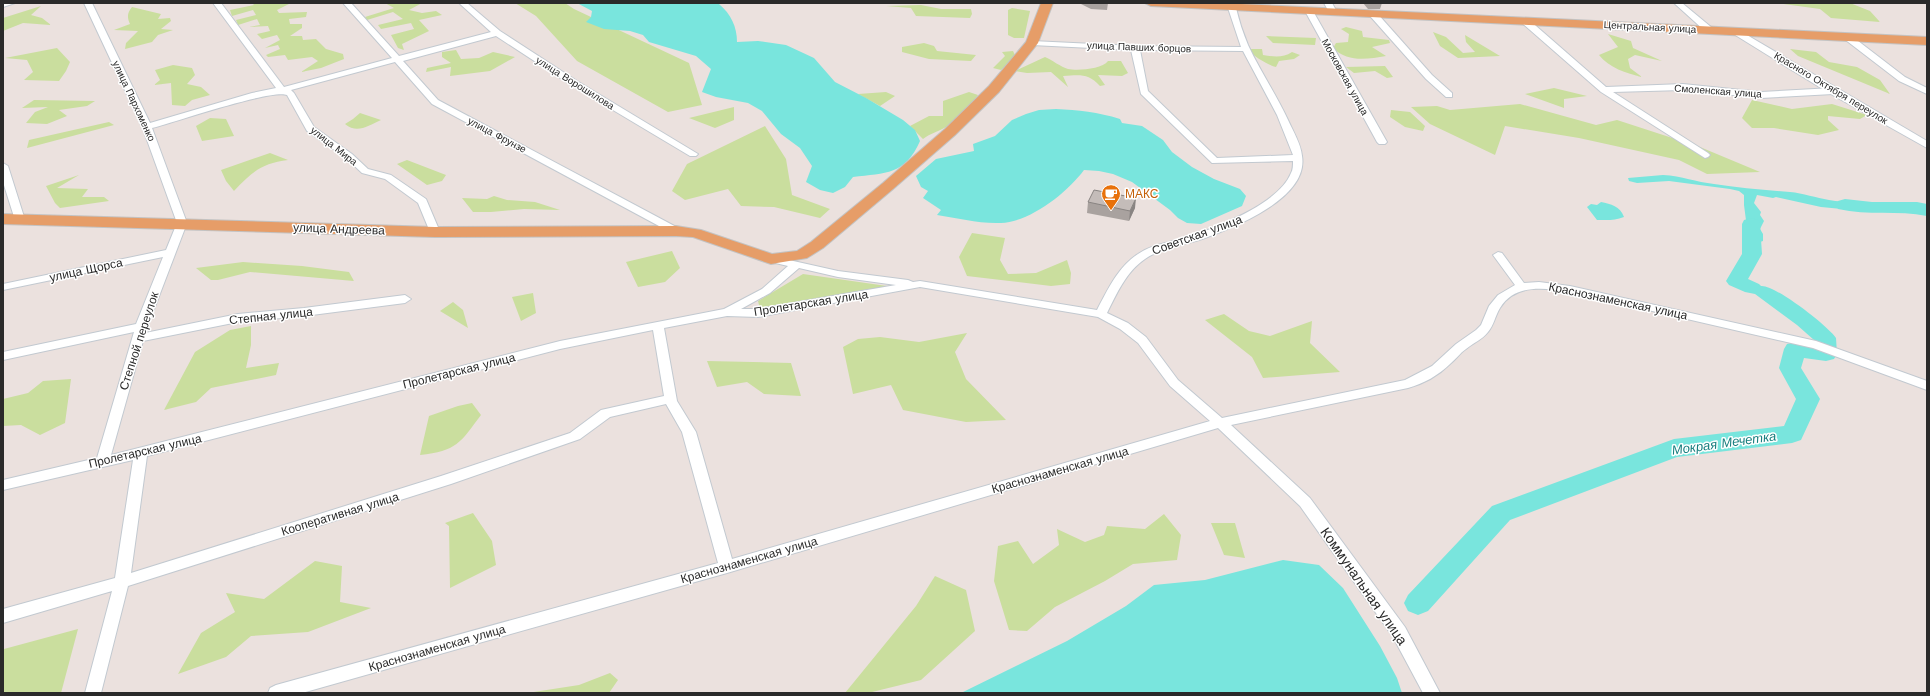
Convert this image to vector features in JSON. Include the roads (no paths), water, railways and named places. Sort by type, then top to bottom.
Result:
[{"type":"main road","points":[[771,259],[801,255],[817,245],[950,132],[994,89],[1032,43],[1047,3]]},
{"type":"main road","name":"Центральная улица","points":[[1151,3],[1308,11],[1331,8],[1373,14],[1927,40]]},
{"type":"main road","name":"улица Андреева","points":[[3,219],[182,223],[435,232],[676,231],[695,233],[771,259]]},
{"type":"street","points":[[3,6],[11,3]]},
{"type":"street","name":"улица Пархоменко","points":[[88,3],[147,127],[182,223]]},
{"type":"street","name":"улица Мира","points":[[217,3],[282,90],[290,93],[310,129],[349,156],[365,171],[388,176],[422,201],[435,232]]},
{"type":"street","name":"улица Фрунзе","points":[[347,3],[435,102],[676,231]]},
{"type":"street","name":"улица Ворошилова","points":[[463,3],[497,33],[574,84],[693,154]]},
{"type":"street","points":[[1678,3],[1708,30]]},
{"type":"street","points":[[1136,48],[1144,92],[1214,161],[1298,158],[1281,112],[1246,49],[1232,8]]},
{"type":"street","name":"Московская улица","points":[[1308,11],[1382,142]]},
{"type":"street","points":[[1373,14],[1429,76],[1449,95]]},
{"type":"street","points":[[1525,21],[1604,90],[1705,155]]},
{"type":"street","name":"Красного Октября переулок","points":[[1735,31],[1833,91],[1927,144]]},
{"type":"street","points":[[147,127],[255,95],[282,90],[497,33]]},
{"type":"street","points":[[1846,36],[1902,79],[1927,91]]},
{"type":"street","name":"улица Павших борцов","points":[[1032,43],[1136,48],[1246,49]]},
{"type":"street","name":"Смоленская улица","points":[[1604,90],[1683,87],[1761,95],[1833,91]]},
{"type":"street","name":"Советская улица","points":[[1101,314],[1126,268],[1141,255],[1216,230],[1240,220],[1264,206],[1290,184],[1296,173],[1298,158]]},
{"type":"street","points":[[3,166],[20,220]]},
{"type":"street","name":"Степной переулок","points":[[103,461],[140,333],[169,253],[182,223]]},
{"type":"street","name":"улица Щорса","points":[[3,287],[169,253]]},
{"type":"street","points":[[1498,255],[1521,286]]},
{"type":"street","name":"Пролетарская улица","points":[[771,259],[838,274],[920,284],[1101,314],[1124,326],[1142,340],[1174,382],[1220,423]]},
{"type":"street","points":[[727,312],[766,291],[796,265]]},
{"type":"street","name":"Пролетарская улица","points":[[3,485],[141,453],[560,345],[727,312],[758,314],[920,284]]},
{"type":"street","name":"Краснознаменская улица","points":[[276,693],[726,567],[1220,423],[1408,384],[1431,373],[1446,362],[1460,347],[1483,332],[1490,321],[1494,308],[1503,295],[1521,286],[1546,284],[1816,345],[1927,386]]},
{"type":"street","name":"Степная улица","points":[[3,356],[238,318],[304,312],[405,298]]},
{"type":"street","points":[[658,325],[670,398],[689,432],[726,567]]},
{"type":"street","name":"Кооперативная улица","points":[[3,616],[122,582],[446,480],[575,436],[606,414],[670,398]]},
{"type":"street","name":"Коммунальная улица","points":[[1220,423],[1305,502],[1399,632],[1432,693]]},
{"type":"street","points":[[93,693],[122,582],[141,453]]},
{"type":"water","points":[[577,3],[719,4],[730,16],[736,31],[737,42],[758,41],[786,45],[814,58],[835,82],[903,120],[915,130],[920,141],[908,160],[893,170],[885,173],[853,177],[845,187],[833,193],[820,190],[806,182],[812,166],[800,148],[781,134],[762,111],[748,103],[716,97],[702,92],[711,69],[696,56],[649,42],[643,35],[630,31],[604,29],[586,22],[591,17],[592,11]]},
{"type":"water","points":[[1056,109],[1096,113],[1120,119],[1122,123],[1142,126],[1163,140],[1172,152],[1192,167],[1214,179],[1240,189],[1246,196],[1242,206],[1201,224],[1187,223],[1178,218],[1170,210],[1132,182],[1113,174],[1084,170],[1068,188],[1047,205],[1024,218],[1001,223],[985,223],[937,215],[941,210],[923,198],[928,191],[921,187],[916,176],[936,159],[974,151],[973,144],[995,136],[1012,120],[1039,110]]},
{"type":"water","points":[[1663,175],[1701,182],[1795,193],[1829,200],[1859,203],[1876,210],[1873,212],[1821,207],[1776,197],[1773,198],[1757,195],[1754,203],[1761,212],[1760,215],[1764,221],[1760,229],[1763,234],[1763,241],[1760,242],[1758,253],[1754,255],[1747,252],[1745,238],[1747,228],[1744,195],[1739,191],[1730,189],[1669,181],[1637,183],[1629,181],[1628,178]]},
{"type":"water","points":[[1601,202],[1618,208],[1624,217],[1614,220],[1597,220],[1587,207],[1591,204],[1597,205]]},
{"type":"water","points":[[1283,560],[1319,565],[1343,588],[1380,646],[1397,678],[1402,693],[961,693],[1067,641],[1126,606],[1154,585],[1205,580]]},
{"type":"waterway","name":"Мокрая Мечетка","points":[[1845,205],[1872,208],[1917,208],[1927,210]]},
{"type":"waterway","name":"Мокрая Мечетка","points":[[1751,224],[1752,254],[1736,281],[1752,288]]},
{"type":"waterway","name":"Мокрая Мечетка","points":[[1418,603],[1501,513],[1674,448],[1792,434],[1808,399],[1790,368],[1795,349],[1826,354],[1825,338],[1805,320],[1764,292]]},
{"type":"place","name":"МАКС","points":[[1111,211]]}]
